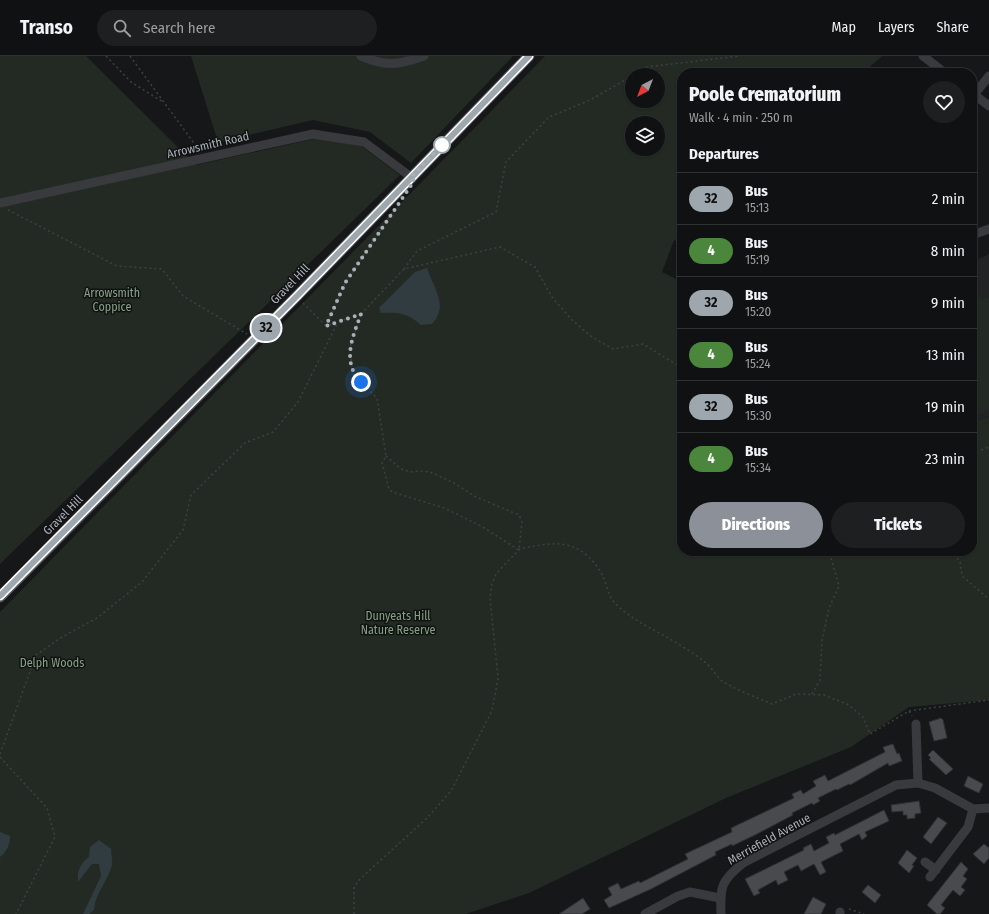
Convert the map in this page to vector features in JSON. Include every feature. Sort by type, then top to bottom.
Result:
[{"type":"main road","name":"Gravel Hill","points":[[0,596],[255,339],[529,56]]},
{"type":"street","points":[[361,56],[387,60],[393,65],[424,56]]},
{"type":"street","points":[[923,56],[939,68]]},
{"type":"street","points":[[977,90],[989,76]]},
{"type":"street","points":[[977,97],[989,106]]},
{"type":"street","name":"Arrowsmith Road","points":[[3,206],[313,134],[364,142],[411,177]]},
{"type":"street","points":[[977,233],[989,229]]},
{"type":"street","points":[[916,724],[918,783]]},
{"type":"street","name":"Merriefield Avenue","points":[[721,914],[720,898],[722,884],[728,875],[743,864],[896,785],[918,783],[935,788],[973,809]]},
{"type":"street","points":[[930,877],[968,827],[973,809],[989,808]]},
{"type":"street","points":[[925,862],[936,870]]},
{"type":"street","points":[[644,914],[678,896],[690,892],[720,898]]},
{"type":"path","points":[[106,56],[131,82],[165,103]]},
{"type":"path","points":[[130,56],[205,158]]},
{"type":"path","points":[[645,68],[739,56]]},
{"type":"path","points":[[519,550],[522,522],[519,515],[476,497],[454,483],[430,472],[410,472],[400,469],[386,456],[377,398],[352,374],[350,347],[361,314],[404,269],[417,251],[496,212],[506,162],[549,117],[590,100],[625,80]]},
{"type":"path","points":[[3,206],[117,266],[162,269],[183,296],[255,339]]},
{"type":"path","points":[[326,326],[345,283],[394,210]]},
{"type":"path","points":[[404,269],[500,247],[535,267],[552,297],[571,319],[592,337],[613,349],[643,344],[677,365]]},
{"type":"path","points":[[297,296],[326,326]]},
{"type":"path","points":[[326,326],[361,314]]},
{"type":"path","points":[[16,914],[55,837],[47,808],[0,756],[36,655],[62,637],[97,618],[142,582],[183,530],[191,495],[244,443],[272,432],[298,402],[338,322]]},
{"type":"path","points":[[977,452],[989,447]]},
{"type":"path","points":[[386,456],[382,463],[389,489],[392,492],[444,508],[481,526],[519,550]]},
{"type":"path","points":[[354,914],[354,887],[360,879],[427,818],[451,791],[492,711],[498,678],[490,598],[492,584],[496,574],[519,550],[554,543],[568,544],[583,551],[593,561],[603,577],[607,591],[613,600],[645,626],[685,648],[706,663],[722,681],[772,704],[796,694],[824,696],[849,704],[863,717],[870,734],[908,711],[989,700]]},
{"type":"path","points":[[812,694],[820,680],[822,640],[829,608],[839,586],[830,556]]},
{"type":"path","points":[[955,556],[960,561],[962,576],[989,599]]},
{"type":"path","points":[[908,711],[916,724]]},
{"type":"path","points":[[840,913],[850,908],[864,914]]},
{"type":"shaded area","points":[[989,254],[989,417],[977,421],[977,260]]},
{"type":"shaded area","points":[[427,268],[440,304],[437,317],[432,324],[421,325],[412,318],[402,314],[381,313],[379,308],[415,272]]},
{"type":"shaded area","points":[[0,832],[10,836],[8,848],[0,857]]},
{"type":"shaded area","points":[[99,840],[111,849],[112,865],[97,898],[94,910],[89,914],[83,914],[101,876],[99,864],[92,864],[78,882],[78,875],[81,865],[89,857],[90,847]]},
{"type":"green space","name":"Arrowsmith Coppice","points":[[0,56],[86,56],[196,165],[318,138],[361,146],[400,175],[0,564]]},
{"type":"green space","points":[[191,56],[513,56],[411,163],[370,132],[313,120],[218,142]]},
{"type":"green space","name":"Dunyeats Hill Nature Reserve","points":[[545,56],[882,56],[869,68],[677,68],[677,242],[674,240],[662,272],[677,280],[677,556],[977,556],[977,421],[989,417],[989,700],[909,707],[851,747],[726,798],[529,893],[466,914],[0,914],[0,612]]},
{"type":"green space","points":[[977,291],[981,300],[989,297],[989,410],[977,415]]},
{"type":"building","points":[[941,718],[943,720],[947,738],[934,741],[929,722]]},
{"type":"building","points":[[893,744],[902,761],[889,766],[888,763],[850,785],[849,784],[837,790],[836,789],[818,798],[820,801],[813,805],[812,803],[757,834],[715,852],[716,855],[651,889],[609,908],[604,900],[612,895],[608,888],[618,883],[621,889],[639,881],[640,883],[688,859],[685,854],[732,832],[731,828],[794,798],[792,794],[801,790],[803,794],[816,786],[813,781],[825,775],[828,781],[885,752],[883,747]]},
{"type":"building","points":[[933,750],[953,769],[946,775],[929,759],[931,758],[928,755]]},
{"type":"building","points":[[968,776],[983,784],[979,793],[964,786]]},
{"type":"building","points":[[919,801],[921,813],[915,814],[915,818],[907,819],[907,815],[903,815],[903,811],[892,812],[891,805]]},
{"type":"building","points":[[884,810],[889,821],[865,832],[867,836],[862,840],[859,834],[840,844],[843,851],[821,862],[826,872],[820,875],[814,864],[801,871],[798,865],[784,872],[788,880],[778,885],[776,880],[758,890],[760,893],[754,896],[745,879],[804,850],[803,848],[811,844],[814,851],[829,843],[826,837],[834,833],[835,835]]},
{"type":"building","points":[[938,817],[947,823],[931,844],[923,837]]},
{"type":"building","points":[[984,844],[989,848],[989,858],[984,864],[973,854]]},
{"type":"building","points":[[907,850],[917,858],[909,873],[898,863]]},
{"type":"building","points":[[961,862],[968,869],[963,876],[967,879],[961,887],[965,890],[960,896],[953,890],[941,905],[945,908],[940,914],[937,914],[927,905]]},
{"type":"building","points":[[868,885],[881,895],[875,903],[862,892]]},
{"type":"building","points":[[813,897],[826,904],[821,914],[804,914]]},
{"type":"building","points":[[583,898],[590,909],[582,914],[559,914]]},
{"type":"bus line","name":"32","points":[[0,596],[297,296],[529,56]]},
{"type":"route","points":[[361,382],[352,374],[350,347],[361,314],[326,326],[345,283],[414,181],[411,177],[442,145]]},
{"type":"park label","name":"Delph Woods","points":[[52,663]]}]
